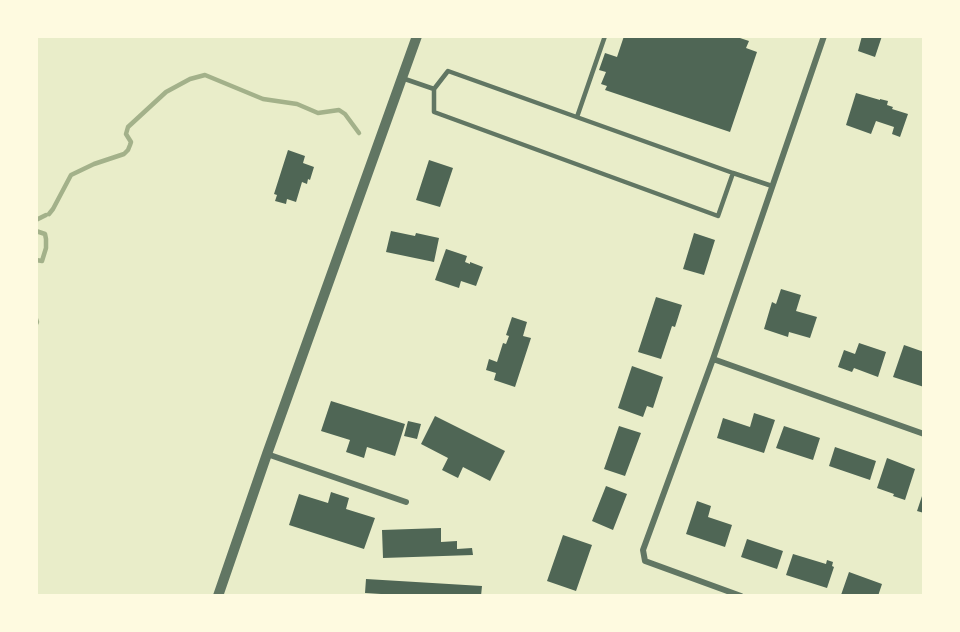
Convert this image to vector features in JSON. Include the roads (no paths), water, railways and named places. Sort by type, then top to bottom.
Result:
[{"type":"street","points":[[218,596],[417,36]]},
{"type":"street","points":[[741,596],[645,561],[643,550],[713,359],[824,36]]},
{"type":"street","points":[[713,359],[924,434]]},
{"type":"street","points":[[267,454],[406,502]]},
{"type":"lane","points":[[576,117],[605,36]]},
{"type":"lane","points":[[733,173],[718,216],[434,112],[434,89],[448,71],[772,186]]},
{"type":"lane","points":[[402,78],[434,89]]},
{"type":"waterway","points":[[49,214],[71,175],[124,154],[131,142],[126,134],[128,127],[166,92],[190,79],[205,75],[263,99],[297,104],[318,113],[339,110],[345,114],[359,133]]},
{"type":"waterway","points":[[36,220],[46,215]]},
{"type":"waterway","points":[[36,231],[45,234],[46,239],[42,261],[36,260]]},
{"type":"waterway","points":[[36,319],[36,324]]}]
